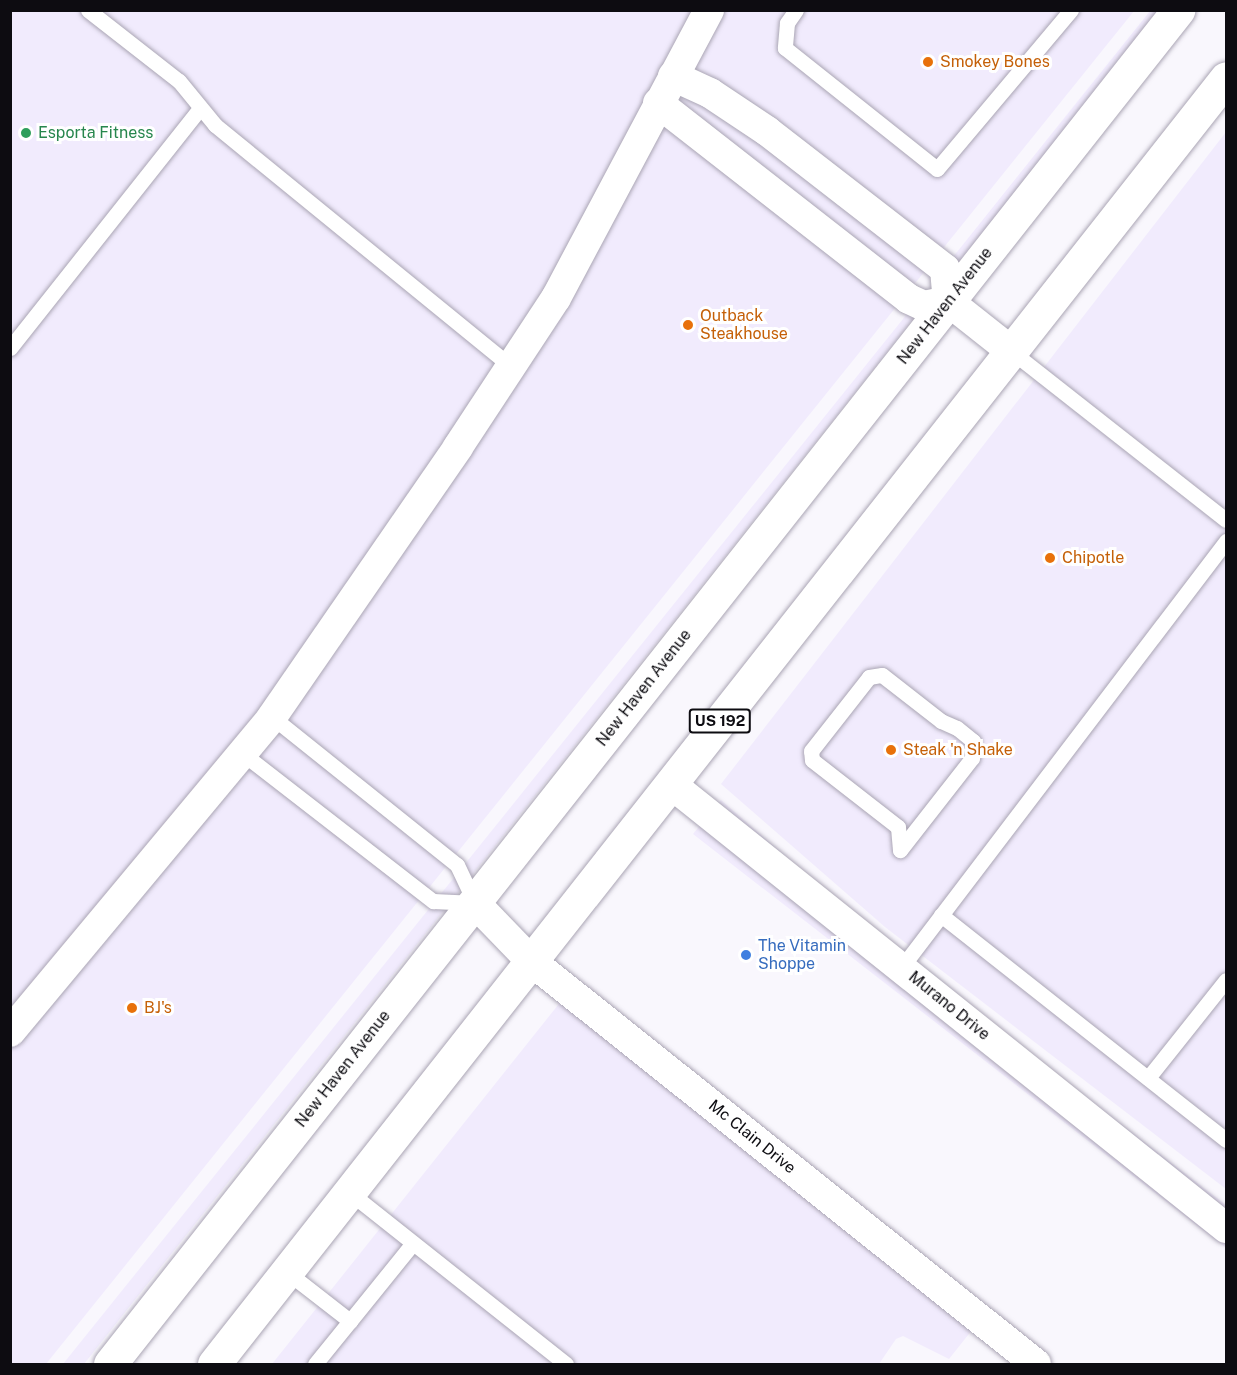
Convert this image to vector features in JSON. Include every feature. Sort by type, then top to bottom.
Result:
[{"type":"main road","name":"New Haven Avenue","points":[[110,1365],[1178,10]]},
{"type":"main road","name":"US 192","points":[[214,1365],[1227,78]]},
{"type":"street","points":[[10,1032],[272,717],[556,298],[709,10]]},
{"type":"street","points":[[673,76],[710,93],[767,131],[945,269],[948,301],[1011,351]]},
{"type":"street","points":[[658,103],[909,299],[924,306],[948,301]]},
{"type":"street","name":"Murano Drive","points":[[671,784],[1227,1228]]},
{"type":"street","name":"Mc Clain Drive","points":[[474,903],[531,961],[1036,1365]]},
{"type":"lane","points":[[88,10],[179,81],[215,125],[512,366]]},
{"type":"lane","points":[[796,10],[787,23],[785,48],[937,170],[1071,10]]},
{"type":"lane","points":[[10,348],[200,108]]},
{"type":"lane","points":[[1011,351],[1227,520]]},
{"type":"lane","points":[[901,968],[1227,541]]},
{"type":"lane","points":[[882,675],[941,721],[957,728],[973,741],[972,758],[900,850],[898,827],[812,760],[812,751],[869,677],[882,675]]},
{"type":"lane","points":[[242,753],[433,901],[474,903],[457,865],[272,717]]},
{"type":"lane","points":[[941,915],[1227,1140]]},
{"type":"lane","points":[[1148,1078],[1227,980]]},
{"type":"lane","points":[[350,1192],[566,1365]]},
{"type":"lane","points":[[315,1365],[413,1243]]},
{"type":"lane","points":[[287,1272],[350,1321]]},
{"type":"shaded area","points":[[10,11],[1134,11],[46,1364],[10,1364]]},
{"type":"shaded area","points":[[1150,11],[1158,11],[958,264],[953,257]]},
{"type":"shaded area","points":[[1226,132],[1226,1189],[885,927],[721,784]]},
{"type":"shaded area","points":[[907,314],[915,317],[84,1364],[63,1364]]},
{"type":"shaded area","points":[[721,800],[878,937],[1226,1205],[1226,1248],[693,834]]},
{"type":"shaded area","points":[[562,1000],[976,1325],[949,1359],[903,1336],[896,1339],[879,1364],[272,1364]]},
{"type":"place","name":"Smokey Bones","points":[[928,62]]},
{"type":"place","name":"Esporta Fitness","points":[[26,133]]},
{"type":"place","name":"Outback Steakhouse","points":[[688,325]]},
{"type":"place","name":"Chipotle","points":[[1050,558]]},
{"type":"place","name":"Steak 'n Shake","points":[[891,750]]},
{"type":"place","name":"The Vitamin Shoppe","points":[[746,955]]},
{"type":"place","name":"BJ's","points":[[132,1008]]}]
